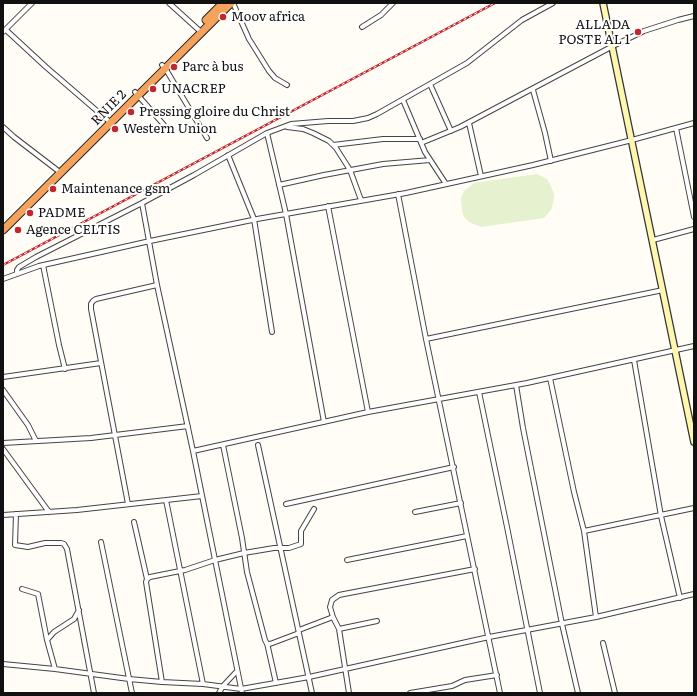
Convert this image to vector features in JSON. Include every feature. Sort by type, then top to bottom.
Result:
[{"type":"highway","name":"RNIE 2","points":[[3,230],[199,31],[223,3]]},
{"type":"highway","name":"RNIE 2","points":[[199,31],[232,3]]},
{"type":"highway","name":"RNIE 2","points":[[3,224],[59,172]]},
{"type":"main road","points":[[603,3],[694,442]]},
{"type":"street","points":[[32,3],[4,31],[109,121]]},
{"type":"street","points":[[169,3],[199,31]]},
{"type":"street","points":[[232,3],[249,38],[269,71],[275,78],[287,85]]},
{"type":"street","points":[[362,28],[381,16],[393,3]]},
{"type":"street","points":[[17,274],[17,270],[20,267],[36,257],[142,203],[267,133],[283,126],[311,122],[360,120],[378,114],[471,60],[522,20],[553,3]]},
{"type":"street","points":[[333,145],[383,139],[421,141],[451,131],[533,90],[613,46],[652,28],[694,16]]},
{"type":"street","points":[[164,66],[207,138]]},
{"type":"street","points":[[430,84],[451,131]]},
{"type":"street","points":[[533,90],[551,161]]},
{"type":"street","points":[[137,94],[164,125]]},
{"type":"street","points":[[403,100],[430,160],[446,184]]},
{"type":"street","points":[[3,279],[43,265],[150,241],[254,220],[398,194],[551,161],[694,122]]},
{"type":"street","points":[[469,123],[481,176]]},
{"type":"street","points":[[3,126],[14,137],[59,172]]},
{"type":"street","points":[[283,126],[303,129],[321,137],[333,145],[350,170],[361,200]]},
{"type":"street","points":[[676,128],[694,218]]},
{"type":"street","points":[[267,133],[286,214],[324,422]]},
{"type":"street","points":[[228,155],[254,220],[272,332]]},
{"type":"street","points":[[279,185],[383,164],[430,160]]},
{"type":"street","points":[[398,194],[426,339],[454,467],[500,693]]},
{"type":"street","points":[[142,203],[241,691]]},
{"type":"street","points":[[328,206],[368,412]]},
{"type":"street","points":[[653,240],[694,229]]},
{"type":"street","points":[[43,265],[57,339],[65,369]]},
{"type":"street","points":[[128,504],[90,309],[92,301],[96,299],[158,285]]},
{"type":"street","points":[[426,339],[663,290]]},
{"type":"street","points":[[193,451],[368,412],[516,385],[694,346]]},
{"type":"street","points":[[634,360],[661,516],[680,598]]},
{"type":"street","points":[[3,377],[101,363]]},
{"type":"street","points":[[550,378],[574,492],[584,531],[596,617]]},
{"type":"street","points":[[516,385],[523,428],[562,624],[578,693]]},
{"type":"street","points":[[3,390],[28,425],[36,441]]},
{"type":"street","points":[[479,392],[540,693]]},
{"type":"street","points":[[3,443],[115,435],[188,426]]},
{"type":"street","points":[[223,445],[242,538],[247,572],[267,643],[276,682]]},
{"type":"street","points":[[258,445],[312,693]]},
{"type":"street","points":[[3,449],[49,512]]},
{"type":"street","points":[[286,504],[454,467]]},
{"type":"street","points":[[3,515],[49,512],[202,496]]},
{"type":"street","points":[[166,500],[203,684]]},
{"type":"street","points":[[415,512],[461,503]]},
{"type":"street","points":[[584,531],[694,508]]},
{"type":"street","points":[[148,579],[150,577],[181,571],[215,560],[244,553],[274,548],[289,548],[301,544],[301,531],[314,509]]},
{"type":"street","points":[[16,514],[15,544],[28,547],[45,543],[64,544],[69,559],[94,693]]},
{"type":"street","points":[[134,522],[148,579],[146,582],[162,682]]},
{"type":"street","points":[[347,560],[467,536]]},
{"type":"street","points":[[101,542],[132,693]]},
{"type":"street","points":[[349,693],[344,669],[339,628],[330,607],[332,600],[339,595],[475,568]]},
{"type":"street","points":[[22,589],[38,594],[47,640],[55,669]]},
{"type":"street","points":[[3,664],[129,679],[224,686],[241,691],[276,682],[309,677],[489,637],[596,617],[694,594]]},
{"type":"street","points":[[47,640],[54,632],[74,619],[79,610]]},
{"type":"street","points":[[267,643],[270,644],[333,617]]},
{"type":"street","points":[[339,628],[377,621]]},
{"type":"street","points":[[603,643],[615,693]]},
{"type":"street","points":[[219,693],[237,671]]},
{"type":"street","points":[[410,693],[452,686],[465,680],[497,675]]},
{"type":"green space","points":[[537,174],[547,179],[554,194],[551,210],[544,218],[481,227],[469,222],[464,217],[461,198],[464,191],[474,183]]},
{"type":"railway","points":[[3,265],[495,3]]},
{"type":"place","name":"Moov africa","points":[[223,17]]},
{"type":"place","name":"ALLADA POSTE AL 1","points":[[638,32]]},
{"type":"place","name":"Parc à bus","points":[[174,67]]},
{"type":"place","name":"UNACREP","points":[[153,89]]},
{"type":"place","name":"Pressing gloire du Christ","points":[[131,112]]},
{"type":"place","name":"Western Union","points":[[115,129]]},
{"type":"place","name":"Maintenance gsm","points":[[53,189]]},
{"type":"place","name":"PADME","points":[[30,213]]},
{"type":"place","name":"Agence CELTIS","points":[[18,230]]}]
